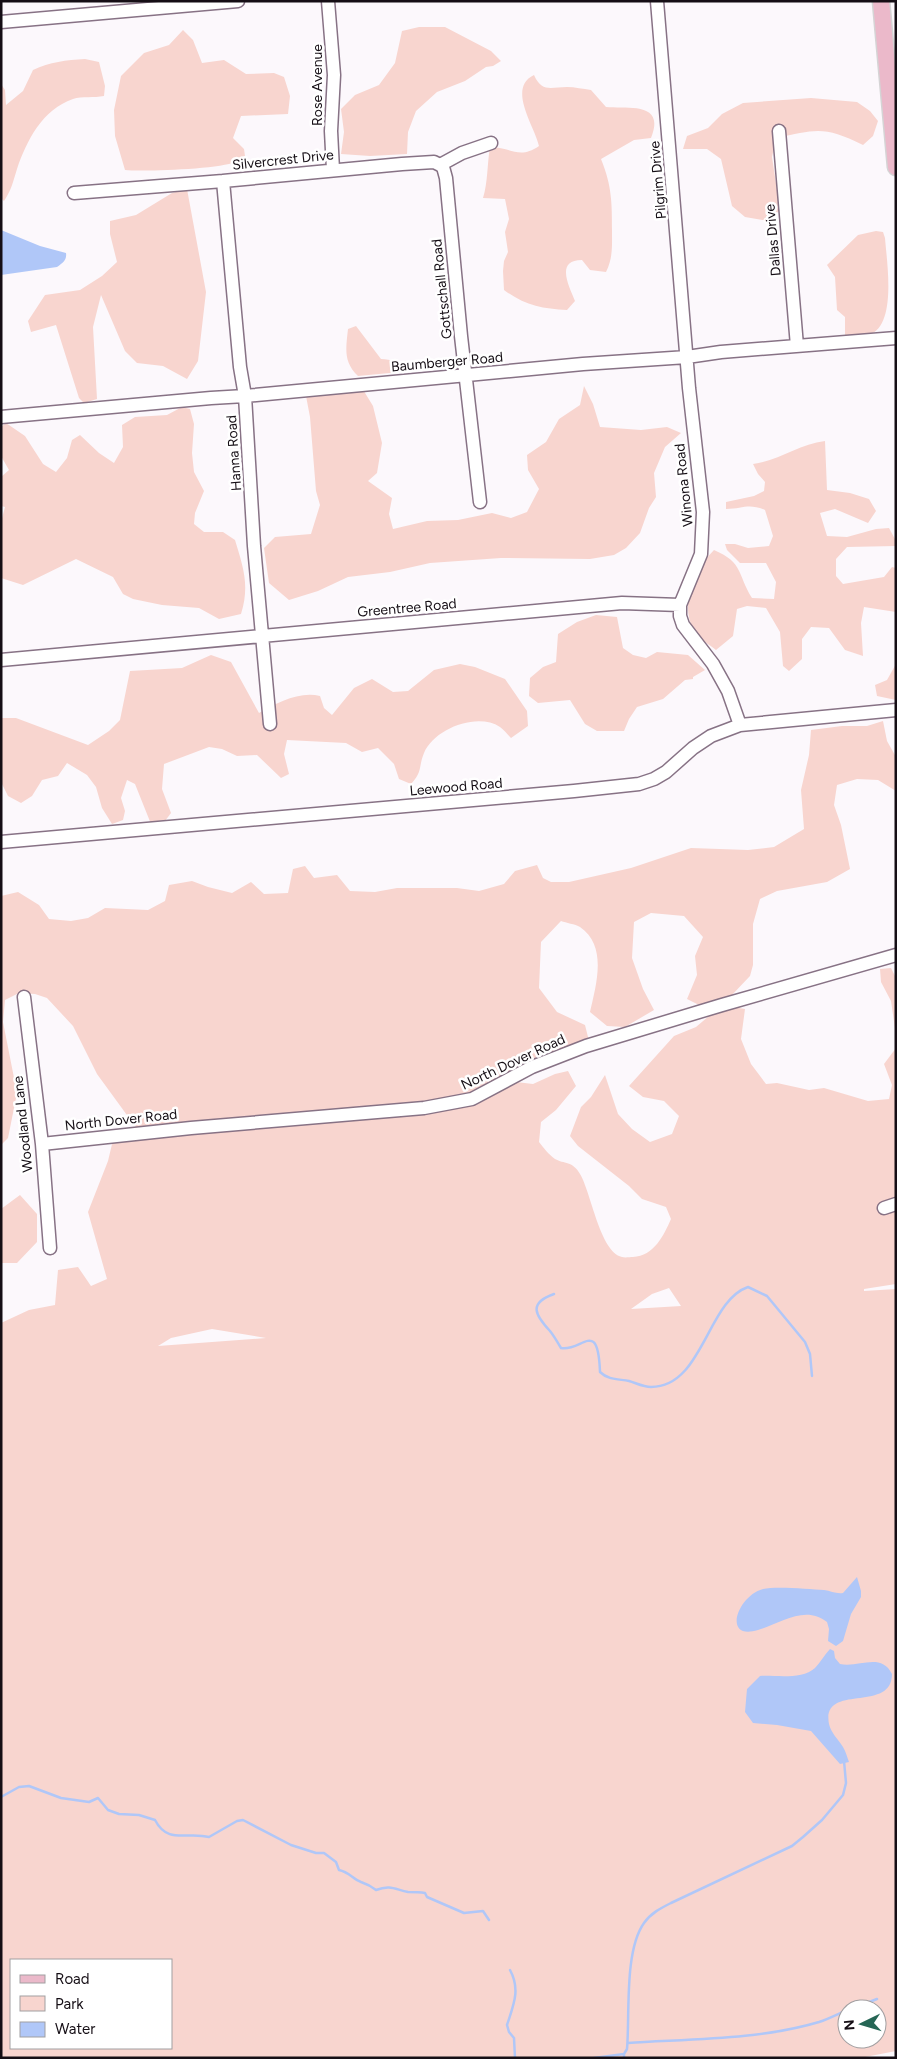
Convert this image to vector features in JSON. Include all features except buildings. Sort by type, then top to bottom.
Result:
[{"type":"main road","points":[[881,1],[894,121],[896,167]]},
{"type":"street","points":[[1,22],[238,1]]},
{"type":"street","name":"Rose Avenue","points":[[328,1],[334,75],[331,131],[333,170]]},
{"type":"street","name":"Pilgrim Drive","points":[[657,1],[687,357]]},
{"type":"street","name":"Dallas Drive","points":[[779,131],[797,346]]},
{"type":"street","points":[[440,165],[462,153],[491,142]]},
{"type":"street","name":"Silvercrest Drive","points":[[74,193],[434,162],[440,165]]},
{"type":"street","name":"Gottschall Road","points":[[440,165],[443,167],[446,178],[480,502]]},
{"type":"street","name":"Hanna Road","points":[[223,181],[240,367],[245,396],[254,546],[270,724]]},
{"type":"street","name":"Baumberger Road","points":[[1,417],[583,364],[687,357],[896,338]]},
{"type":"street","name":"Winona Road","points":[[680,605],[699,561],[704,526],[687,357]]},
{"type":"street","name":"Greentree Road","points":[[1,660],[622,603],[680,605]]},
{"type":"street","points":[[680,605],[684,625],[713,664],[728,691],[740,725]]},
{"type":"street","name":"Leewood Road","points":[[1,842],[194,826],[639,784],[654,780],[666,772],[711,736],[740,725],[896,710]]},
{"type":"street","name":"North Dover Road","points":[[42,1144],[191,1128],[416,1109],[459,1103],[479,1096],[532,1067],[586,1046],[896,955]]},
{"type":"street","name":"Woodland Lane","points":[[24,997],[42,1144],[50,1248]]},
{"type":"green space","points":[[419,27],[445,27],[491,51],[501,61],[493,66],[486,67],[465,81],[437,92],[416,111],[408,132],[407,154],[370,156],[341,154],[344,132],[341,109],[355,95],[379,85],[395,63],[402,31]]},
{"type":"green space","points":[[183,30],[193,40],[202,63],[224,60],[246,74],[274,73],[284,77],[290,96],[288,114],[241,116],[233,138],[244,149],[245,156],[235,162],[199,168],[125,170],[115,136],[114,110],[121,76],[144,53],[169,45]]},
{"type":"green space","points":[[85,59],[99,62],[105,86],[104,96],[73,99],[62,104],[44,118],[26,147],[4,201],[1,198],[1,84],[5,90],[6,105],[23,91],[33,70],[58,62]]},
{"type":"green space","points":[[534,75],[537,81],[544,87],[570,87],[591,90],[606,107],[642,109],[649,112],[653,118],[654,126],[651,138],[634,140],[601,159],[609,186],[611,203],[612,247],[610,262],[606,272],[590,270],[582,260],[569,264],[566,269],[566,275],[575,301],[567,310],[549,309],[534,305],[504,290],[504,261],[508,252],[505,232],[509,219],[505,199],[483,198],[490,147],[515,152],[526,152],[539,146],[522,98],[526,81]]},
{"type":"green space","points":[[811,98],[857,102],[870,111],[878,121],[873,136],[863,145],[830,132],[821,131],[776,138],[772,157],[780,210],[768,221],[745,217],[732,206],[721,159],[707,149],[683,149],[687,136],[708,128],[722,114],[743,103]]},
{"type":"green space","points":[[187,189],[206,292],[198,361],[187,379],[163,366],[137,363],[125,351],[101,295],[93,327],[97,399],[84,403],[79,398],[56,325],[31,332],[28,321],[45,295],[80,290],[102,276],[117,262],[110,234],[110,221],[136,215],[172,193]]},
{"type":"green space","points":[[876,231],[883,232],[885,238],[888,292],[884,319],[878,329],[869,335],[845,336],[845,317],[837,310],[835,277],[827,265],[858,235]]},
{"type":"green space","points":[[356,326],[381,359],[396,362],[402,369],[400,372],[358,376],[353,371],[346,349],[348,329]]},
{"type":"green space","points":[[584,386],[593,404],[600,427],[641,430],[667,427],[681,433],[665,447],[654,473],[656,497],[649,508],[640,533],[626,548],[614,555],[590,559],[501,558],[430,563],[390,572],[348,577],[318,591],[289,600],[269,583],[264,548],[275,537],[311,534],[320,505],[316,491],[310,417],[306,396],[345,393],[362,388],[373,406],[382,443],[377,473],[368,481],[392,498],[389,514],[393,529],[427,521],[458,520],[492,513],[511,518],[527,512],[539,489],[528,470],[527,455],[546,442],[559,419],[580,405]]},
{"type":"green space","points":[[182,407],[190,409],[194,424],[192,453],[194,472],[204,491],[195,513],[194,524],[204,532],[223,532],[235,540],[243,568],[245,585],[244,604],[241,614],[219,619],[199,608],[162,605],[133,599],[123,594],[113,577],[76,559],[23,585],[1,578],[1,522],[5,507],[1,506],[1,477],[9,470],[1,456],[1,427],[6,423],[25,436],[43,464],[56,472],[67,458],[72,440],[80,435],[99,453],[114,463],[123,447],[122,425],[135,417],[167,415]]},
{"type":"green space","points":[[825,441],[827,490],[850,493],[869,499],[876,511],[868,523],[835,509],[820,513],[827,536],[847,537],[876,529],[889,528],[896,541],[896,546],[847,547],[836,559],[836,576],[843,584],[884,577],[892,567],[896,568],[896,612],[864,607],[861,623],[863,656],[845,650],[829,628],[811,627],[802,639],[802,659],[789,671],[783,666],[780,632],[766,608],[747,606],[737,609],[733,636],[716,650],[697,635],[690,622],[688,611],[691,588],[695,577],[714,550],[724,555],[739,570],[752,598],[774,599],[776,582],[766,563],[740,563],[727,550],[725,544],[735,544],[748,548],[769,546],[773,536],[765,510],[750,507],[726,509],[726,502],[754,496],[764,491],[765,482],[753,464],[771,460],[806,445]]},
{"type":"green space","points":[[596,615],[617,617],[623,648],[633,655],[646,658],[657,652],[688,655],[705,670],[693,677],[693,679],[685,680],[663,699],[637,707],[624,731],[597,731],[585,724],[570,700],[538,703],[529,696],[530,678],[543,667],[556,662],[558,634],[577,622]]},
{"type":"green space","points":[[211,655],[231,662],[259,713],[288,699],[312,695],[320,696],[324,708],[332,715],[354,688],[372,679],[393,692],[408,691],[434,670],[460,664],[475,667],[505,679],[527,711],[528,726],[511,738],[500,727],[480,721],[468,722],[446,730],[429,744],[422,758],[419,772],[411,784],[399,779],[394,764],[378,748],[362,752],[346,743],[287,740],[284,754],[289,774],[281,778],[257,755],[237,756],[222,749],[209,747],[164,764],[162,789],[171,813],[165,821],[151,824],[135,784],[127,780],[121,798],[125,811],[123,820],[112,824],[102,808],[96,787],[87,775],[67,763],[58,776],[42,780],[32,796],[21,803],[8,796],[1,782],[1,718],[16,718],[88,745],[109,731],[120,720],[130,671],[182,668]]},
{"type":"green space","points":[[896,664],[896,700],[877,696],[875,685],[887,680]]},
{"type":"green space","points":[[883,721],[887,741],[896,757],[896,791],[878,780],[857,779],[837,785],[834,805],[841,825],[850,869],[827,882],[777,891],[760,899],[753,924],[753,965],[750,976],[731,996],[707,1009],[687,999],[697,975],[695,956],[703,937],[684,916],[651,913],[634,922],[632,958],[643,989],[654,1010],[625,1027],[607,1026],[590,1012],[598,966],[594,944],[589,935],[580,927],[561,921],[541,942],[539,988],[557,1012],[585,1025],[590,1045],[507,1081],[533,1084],[555,1074],[568,1071],[576,1086],[556,1110],[541,1122],[539,1142],[555,1159],[571,1165],[580,1174],[602,1233],[614,1253],[622,1257],[633,1257],[647,1253],[657,1244],[665,1232],[671,1219],[666,1207],[642,1199],[629,1186],[578,1146],[570,1136],[581,1107],[591,1097],[605,1075],[618,1114],[632,1129],[650,1142],[672,1134],[679,1116],[664,1101],[643,1097],[629,1086],[674,1036],[696,1027],[722,1005],[745,1009],[741,1039],[751,1064],[766,1084],[777,1083],[809,1090],[824,1088],[868,1101],[889,1099],[892,1085],[884,1064],[896,1048],[896,1284],[864,1289],[864,1291],[896,1289],[896,2051],[860,2058],[1,2058],[1,1323],[29,1310],[55,1305],[58,1270],[78,1267],[91,1286],[107,1279],[88,1212],[108,1161],[113,1140],[140,1133],[97,1074],[73,1026],[47,998],[35,994],[19,993],[5,1000],[3,1022],[17,1093],[8,1138],[1,1145],[1,896],[18,892],[39,905],[49,919],[71,921],[88,918],[105,908],[148,910],[165,901],[169,885],[192,881],[232,893],[251,882],[264,894],[288,893],[293,869],[305,866],[314,878],[337,875],[350,891],[375,892],[397,888],[457,888],[479,891],[504,884],[515,871],[537,865],[543,878],[551,882],[569,882],[631,868],[691,848],[748,850],[774,847],[804,829],[801,790],[809,755],[811,730],[842,726],[867,726]],"holes":[[[669,1288],[681,1306],[631,1309],[652,1294]],[[212,1329],[266,1338],[158,1346],[171,1338]]]},
{"type":"green space","points":[[891,968],[896,978],[896,1035],[891,1001],[881,982],[880,969]]},
{"type":"green space","points":[[20,1195],[37,1214],[37,1242],[17,1263],[1,1263],[1,1209]]},
{"type":"water","points":[[1,230],[40,246],[66,253],[65,259],[57,267],[1,275]]},
{"type":"water","points":[[857,1577],[861,1597],[851,1614],[843,1641],[836,1646],[828,1641],[829,1629],[827,1622],[819,1617],[810,1615],[792,1617],[758,1630],[747,1632],[740,1629],[737,1624],[740,1608],[754,1593],[763,1589],[793,1588],[843,1593]]},
{"type":"water","points":[[830,1649],[834,1651],[835,1658],[840,1664],[876,1662],[887,1667],[892,1674],[889,1686],[881,1693],[845,1700],[835,1704],[829,1711],[830,1727],[844,1749],[849,1762],[840,1764],[811,1731],[753,1723],[745,1712],[747,1689],[760,1676],[796,1676],[810,1672]]},
{"type":"waterway","points":[[554,1294],[540,1301],[537,1305],[537,1310],[541,1320],[561,1348],[569,1348],[592,1341],[599,1355],[600,1372],[603,1375],[651,1387],[668,1383],[682,1373],[694,1359],[723,1309],[734,1295],[748,1287],[767,1296],[805,1342],[810,1354],[812,1376]]},
{"type":"waterway","points":[[624,2058],[627,2049],[629,1984],[633,1950],[644,1923],[653,1914],[667,1905],[792,1846],[822,1820],[843,1795],[846,1783],[844,1761]]},
{"type":"waterway","points":[[1,1797],[19,1787],[29,1786],[61,1798],[89,1802],[98,1798],[108,1810],[119,1814],[139,1815],[155,1820],[160,1828],[172,1835],[179,1836],[209,1837],[237,1821],[243,1820],[291,1845],[316,1853],[324,1853],[336,1862],[339,1870],[346,1872],[358,1881],[376,1890],[390,1887],[408,1892],[425,1893],[427,1897],[464,1913],[483,1911],[489,1920]]},
{"type":"waterway","points":[[510,1970],[515,1984],[515,1998],[507,2025],[509,2032],[514,2038],[515,2058]]},
{"type":"waterway","points":[[628,2043],[749,2036],[796,2028],[819,2022],[837,2014]]},
{"type":"waterway","points":[[594,2058],[624,2054]]}]
